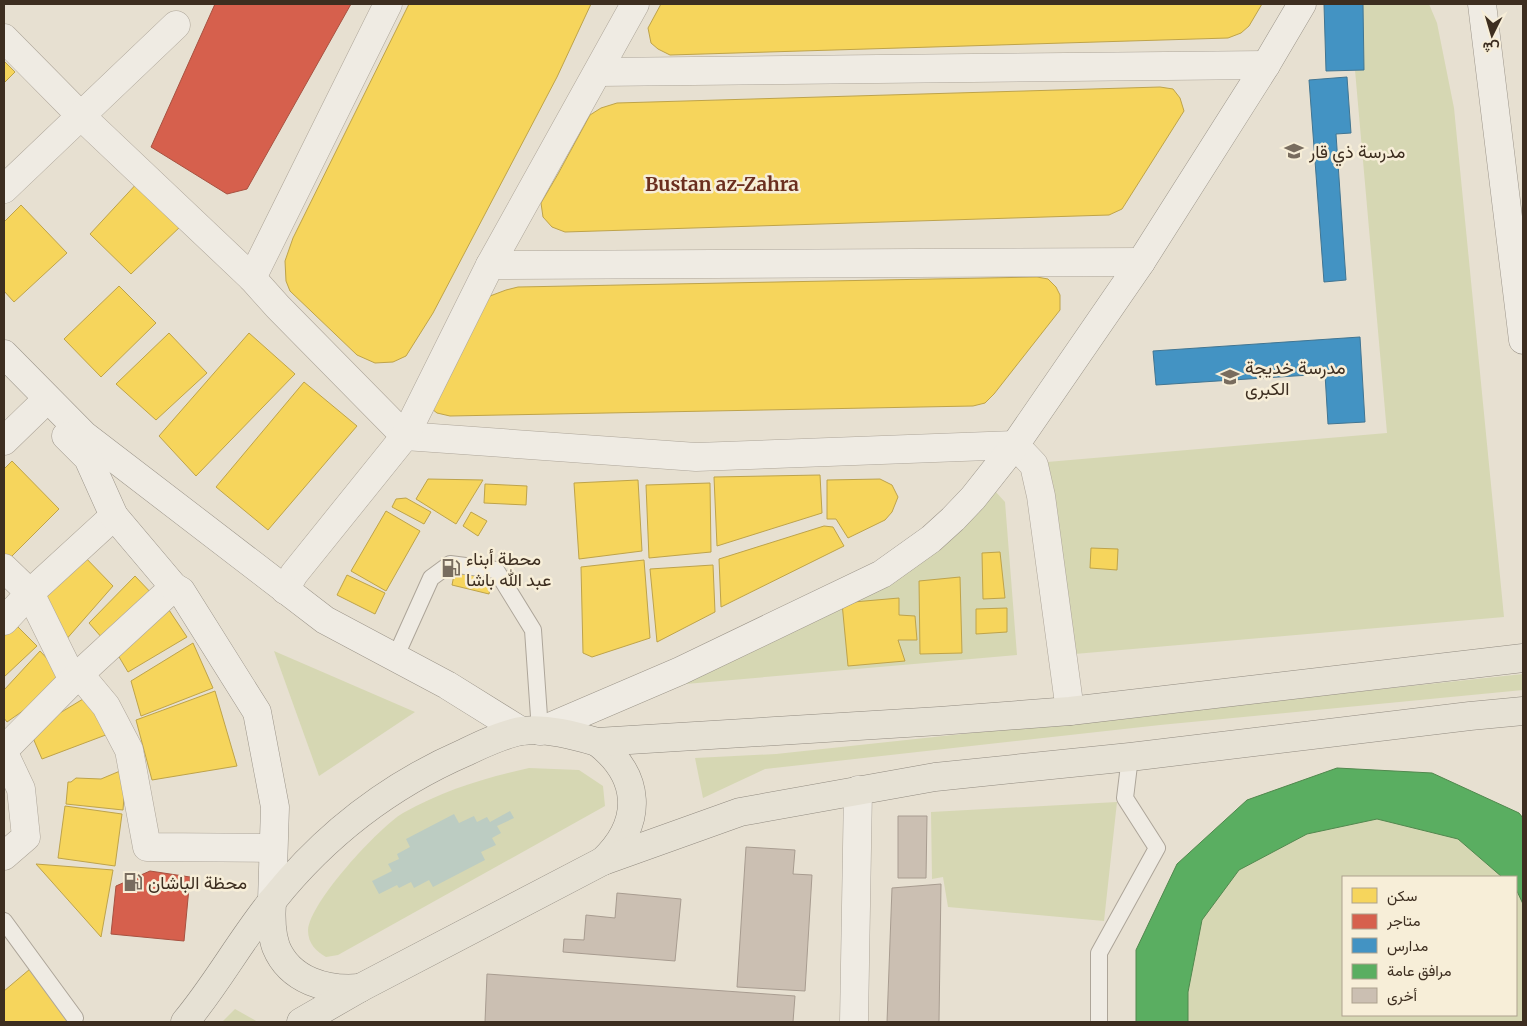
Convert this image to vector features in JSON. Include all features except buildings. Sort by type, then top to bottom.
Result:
[{"type":"main road","points":[[185,1022],[272,901],[300,868],[332,837],[372,804],[402,784],[440,763],[480,745],[531,731],[560,732],[597,742],[939,721],[1070,711],[1523,658]]},
{"type":"main road","points":[[301,1022],[360,988],[603,861],[740,812],[934,777],[1130,757],[1470,716],[1523,712]]},
{"type":"main road","points":[[597,742],[610,752],[622,767],[629,782],[632,800],[631,817],[625,834],[616,849],[603,861]]},
{"type":"main road","points":[[272,901],[271,916],[276,946],[285,961],[296,973],[310,982],[326,987],[360,988]]},
{"type":"street","points":[[252,278],[388,4]]},
{"type":"street","points":[[285,590],[294,574],[405,436],[490,265],[635,4]]},
{"type":"street","points":[[4,354],[84,435],[325,620],[531,731],[680,671],[882,574],[931,540],[973,498],[1015,445],[1141,262],[1266,65],[1302,4]]},
{"type":"street","points":[[1482,4],[1523,340]]},
{"type":"street","points":[[4,189],[176,25]]},
{"type":"street","points":[[4,38],[81,116],[252,278],[405,436],[696,457],[1015,445],[1034,465],[1041,496],[1070,711]]},
{"type":"street","points":[[598,72],[1266,65]]},
{"type":"street","points":[[490,265],[1141,262]]},
{"type":"street","points":[[4,372],[88,458],[114,516],[174,587],[181,591],[257,712],[275,807],[272,901]]},
{"type":"street","points":[[4,440],[38,408]]},
{"type":"street","points":[[4,621],[30,593],[114,516]]},
{"type":"street","points":[[4,568],[30,593],[73,680]]},
{"type":"street","points":[[4,856],[26,837],[21,789],[4,752],[73,680],[174,587]]},
{"type":"street","points":[[73,680],[82,676],[106,706],[129,750],[147,847],[273,848]]},
{"type":"street","points":[[1470,716],[1523,719]]},
{"type":"street","points":[[854,1022],[858,790]]},
{"type":"lane","points":[[395,658],[431,578],[450,564],[496,570],[533,630],[531,731]]},
{"type":"lane","points":[[1098,1022],[1099,953],[1157,848],[1125,798],[1130,757]]},
{"type":"lane","points":[[4,921],[75,1018]]},
{"type":"green space","points":[[1363,4],[1429,4],[1437,23],[1454,108],[1504,617],[1063,655],[1047,462],[1387,433],[1355,70],[1364,70]]},
{"type":"green space","points":[[985,480],[1005,502],[1017,655],[674,685],[815,618]]},
{"type":"green space","points":[[274,651],[415,712],[319,776]]},
{"type":"green space","points":[[1523,674],[1523,690],[1160,725],[765,769],[703,798],[695,758],[776,754]]},
{"type":"green space","points":[[529,768],[579,770],[603,786],[605,806],[338,955],[326,957],[313,946],[309,939],[308,930],[311,918],[320,902],[363,849],[392,821],[418,805],[449,791]]},
{"type":"green space","points":[[1337,768],[1432,773],[1519,813],[1523,818],[1523,1022],[1136,1022],[1136,950],[1177,864],[1247,800]]},
{"type":"green space","points":[[1117,802],[1104,921],[948,907],[943,877],[932,879],[931,812]]},
{"type":"green space","points":[[235,1009],[258,1022],[222,1022]]},
{"type":"shaded area","points":[[510,811],[514,818],[497,826],[501,833],[492,838],[496,845],[481,852],[485,860],[433,887],[429,880],[414,888],[411,882],[399,888],[397,885],[379,894],[372,881],[392,871],[388,864],[399,859],[397,854],[410,847],[406,839],[454,814],[459,823],[474,816],[477,822],[487,817],[490,822]]},
{"type":"place","name":"مدرسة ذي قار","points":[[1294,151]]},
{"type":"place","name":"مدرسة خديجة الكبرى","points":[[1230,377]]},
{"type":"place","name":"محطة أبناء عبد الله باشا","points":[[451,568]]},
{"type":"place","name":"محظة الباشان","points":[[133,882]]},
{"type":"district","name":"Bustan az-Zahra","points":[[722,184]]}]
